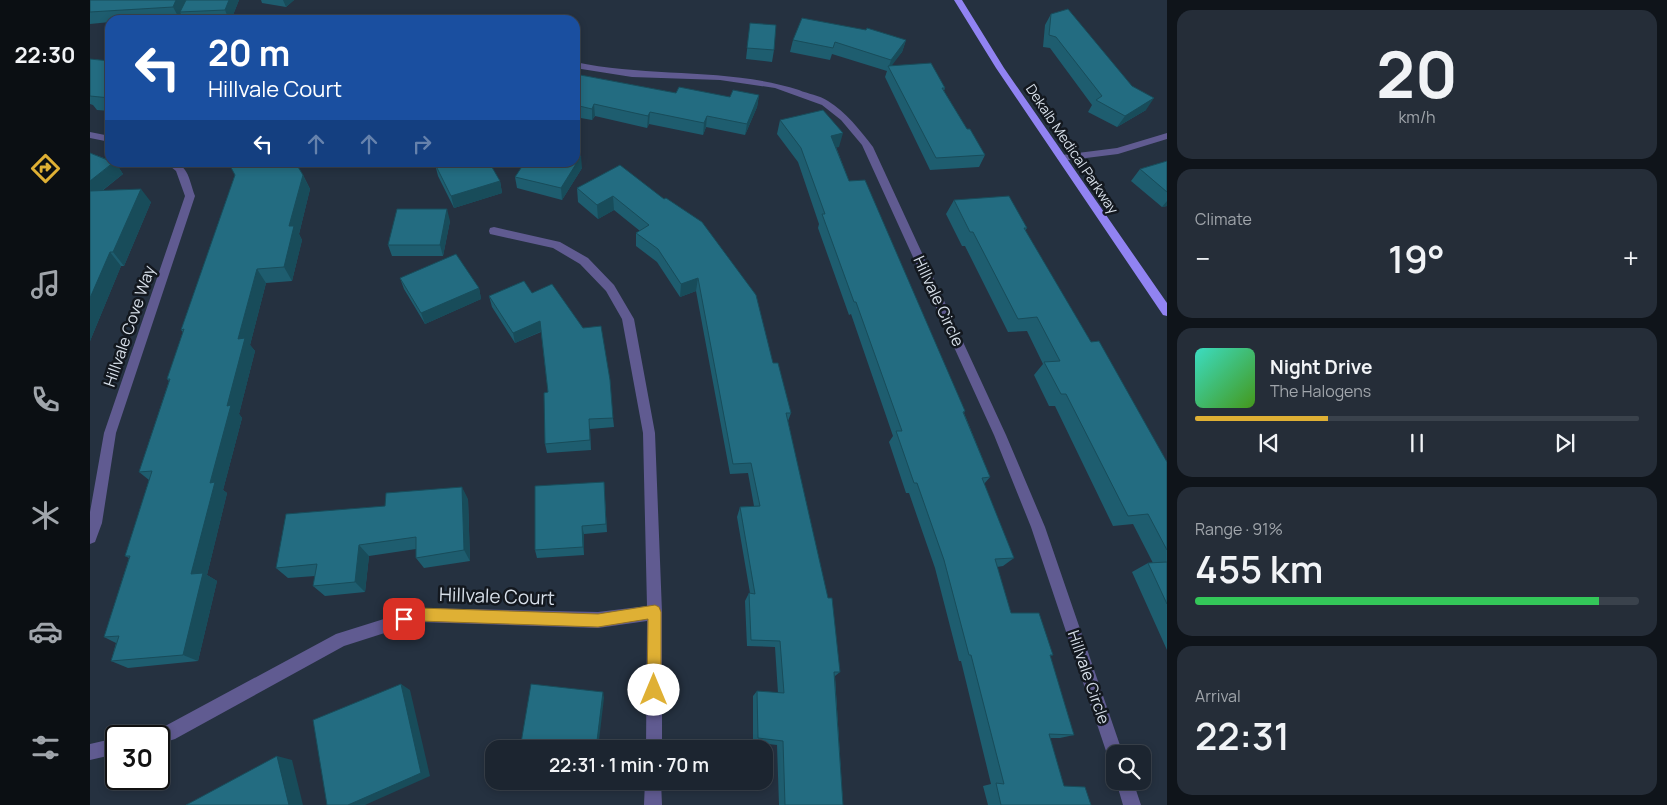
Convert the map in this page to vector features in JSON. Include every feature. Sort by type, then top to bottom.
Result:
[{"type":"main road","name":"Dekalb Medical Parkway","points":[[958,0],[1000,68],[1167,312]]},
{"type":"street","name":"Hillvale Circle","points":[[580,66],[616,73],[750,80],[788,88],[825,103],[851,124],[870,150],[1000,435],[1038,527],[1112,745]]},
{"type":"street","points":[[90,135],[105,138]]},
{"type":"street","points":[[1062,158],[1118,151],[1167,135]]},
{"type":"street","name":"Hillvale Cove Way","points":[[90,537],[95,523],[110,433],[190,196],[180,169],[177,167]]},
{"type":"street","points":[[494,232],[556,245],[584,261],[610,288],[628,320],[649,433],[655,612],[654,740]]},
{"type":"street","name":"Hillvale Court","points":[[170,732],[341,638],[419,615],[598,620],[655,612]]},
{"type":"street","points":[[90,752],[105,749]]},
{"type":"street","points":[[653,790],[653,805]]},
{"type":"street","points":[[1127,790],[1132,805]]},
{"type":"building","points":[[90,0],[176,0],[173,7],[90,12]]},
{"type":"building","points":[[186,0],[229,0],[225,10],[180,12]]},
{"type":"building","points":[[1068,9],[1132,86],[1154,98],[1125,116],[1096,100],[1102,96],[1056,37],[1049,35],[1051,14]]},
{"type":"building","points":[[802,18],[866,30],[867,28],[906,40],[891,60],[835,42],[833,48],[793,40]]},
{"type":"building","points":[[750,23],[776,25],[774,50],[747,48]]},
{"type":"building","points":[[90,59],[105,60],[105,98],[90,96]]},
{"type":"building","points":[[931,63],[945,88],[942,88],[985,155],[936,158],[888,66]]},
{"type":"building","points":[[580,75],[676,93],[679,87],[730,97],[733,90],[759,95],[747,124],[707,116],[704,123],[650,112],[648,116],[594,104],[592,109],[580,106]]},
{"type":"building","points":[[823,110],[843,133],[831,136],[849,181],[865,180],[965,411],[963,412],[990,477],[982,478],[1014,558],[995,559],[1011,613],[1039,613],[1053,655],[1050,655],[1074,735],[1049,734],[1064,786],[1085,787],[1091,805],[1001,805],[996,783],[1004,784],[971,655],[969,655],[944,560],[917,483],[914,483],[896,431],[902,431],[822,214],[825,214],[801,148],[780,120]]},
{"type":"building","points":[[90,153],[105,159],[105,167],[108,167],[90,181]]},
{"type":"building","points":[[1167,161],[1167,192],[1140,169]]},
{"type":"building","points":[[620,165],[664,199],[666,198],[702,222],[756,295],[773,363],[778,363],[791,413],[786,413],[828,598],[832,598],[840,672],[834,672],[843,805],[785,805],[783,741],[758,738],[757,691],[784,693],[780,641],[751,640],[749,593],[755,594],[740,507],[760,506],[751,463],[733,464],[698,278],[681,284],[658,249],[636,233],[649,225],[613,196],[597,205],[577,188]]},
{"type":"building","points":[[231,167],[298,167],[303,175],[289,226],[294,226],[284,267],[257,269],[238,339],[245,338],[227,406],[231,405],[210,483],[215,482],[191,574],[203,573],[183,655],[111,661],[119,636],[104,637],[130,556],[125,556],[152,471],[139,472],[170,379],[167,379],[184,329],[181,330],[235,175]]},
{"type":"building","points":[[436,167],[492,167],[500,181],[451,196]]},
{"type":"building","points":[[522,167],[574,167],[561,188],[515,177]]},
{"type":"building","points":[[141,189],[113,252],[110,252],[90,298],[90,191]]},
{"type":"building","points":[[1009,196],[1027,228],[1024,228],[1091,342],[1099,341],[1167,462],[1167,550],[1148,514],[1128,516],[1066,394],[1061,394],[1044,362],[1060,361],[1037,317],[1018,319],[973,232],[970,232],[954,200]]},
{"type":"building","points":[[397,209],[447,209],[440,245],[388,245]]},
{"type":"building","points":[[456,254],[479,288],[421,313],[400,278]]},
{"type":"building","points":[[524,281],[532,293],[552,284],[583,328],[601,326],[610,380],[613,418],[589,419],[590,440],[545,444],[544,393],[548,392],[540,321],[513,333],[489,296]]},
{"type":"building","points":[[604,482],[606,524],[582,526],[583,547],[535,550],[535,486]]},
{"type":"building","points":[[462,487],[464,550],[416,558],[416,537],[359,545],[355,582],[313,586],[317,564],[276,568],[286,514],[385,506],[386,493]]},
{"type":"building","points":[[1167,562],[1167,604],[1148,563]]},
{"type":"building","points":[[401,684],[421,773],[348,805],[327,805],[313,720]]},
{"type":"building","points":[[531,684],[603,692],[597,740],[522,740]]},
{"type":"building","points":[[277,756],[289,805],[186,805]]},
{"type":"route","points":[[404,619],[419,615],[598,620],[655,612],[654,690]]}]
